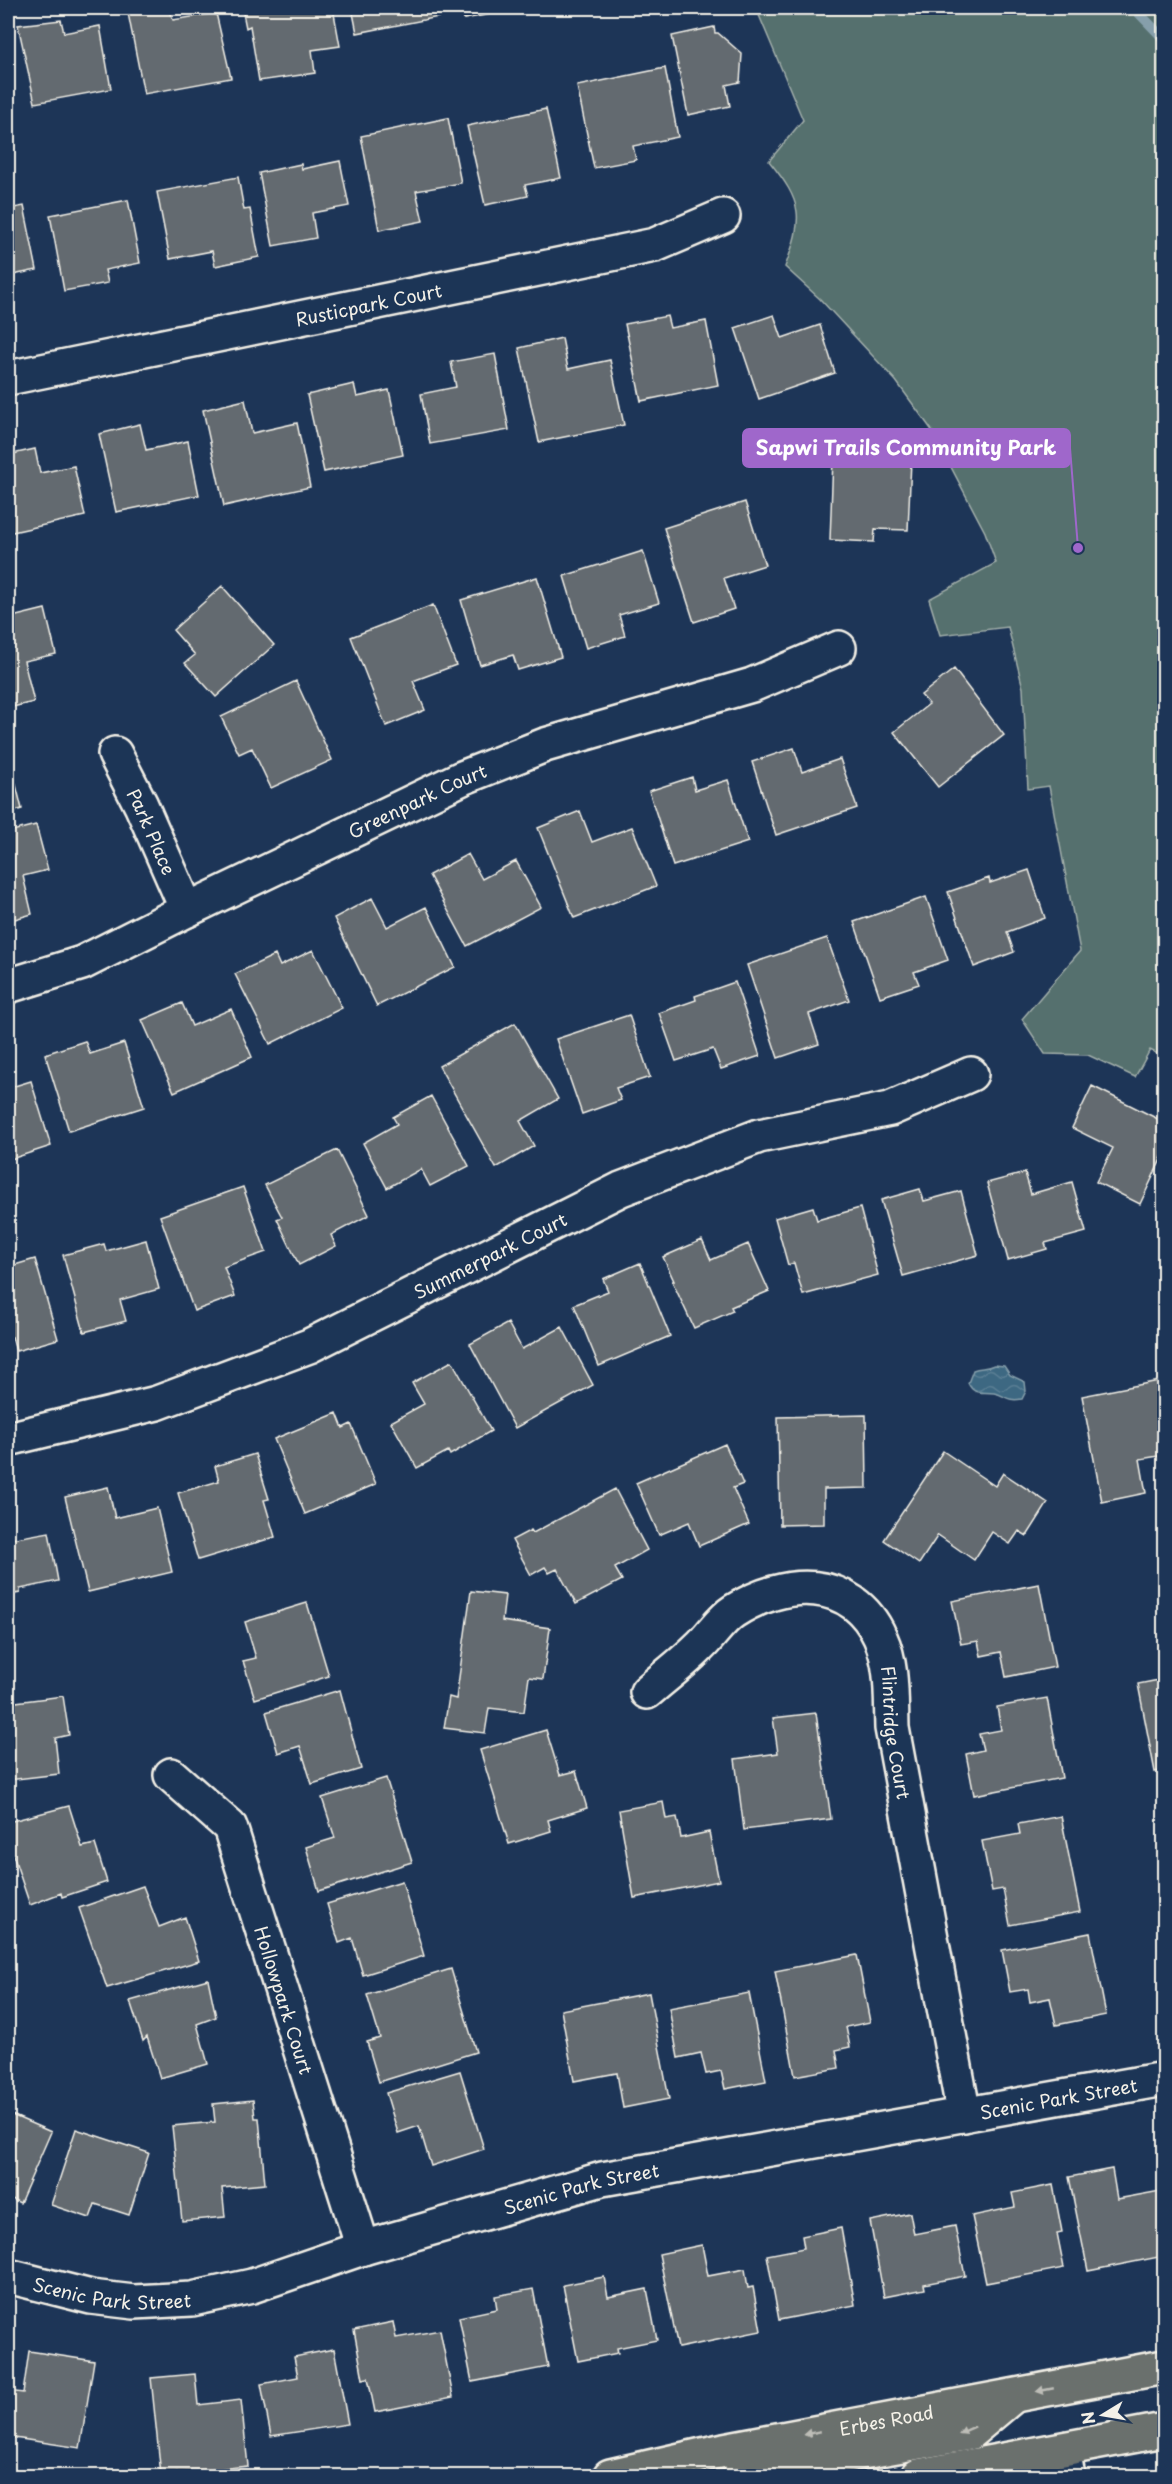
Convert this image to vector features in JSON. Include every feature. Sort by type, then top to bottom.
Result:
[{"type":"main road","name":"Erbes Road","points":[[610,2476],[724,2450],[1164,2367]]},
{"type":"main road","points":[[739,2476],[969,2433],[1013,2396]]},
{"type":"main road","points":[[918,2476],[1066,2463],[1164,2430]]},
{"type":"street","name":"Rusticpark Court","points":[[8,378],[655,245],[723,216]]},
{"type":"street","name":"Greenpark Court","points":[[8,986],[82,963],[186,910],[472,774],[545,745],[752,685],[839,648]]},
{"type":"street","name":"Park Place","points":[[115,753],[141,805],[186,910]]},
{"type":"street","name":"Summerpark Court","points":[[8,1439],[157,1403],[309,1346],[621,1189],[759,1136],[890,1108],[971,1074]]},
{"type":"street","name":"Flintridge Court","points":[[647,1692],[698,1648],[732,1612],[772,1593],[804,1587],[822,1589],[848,1600],[873,1623],[880,1638],[891,1683],[892,1728],[964,2115]]},
{"type":"street","name":"Hollowpark Court","points":[[171,1775],[230,1827],[363,2248]]},
{"type":"street","name":"Scenic Park Street","points":[[8,2276],[91,2297],[134,2302],[192,2299],[252,2286],[363,2248],[602,2179],[1164,2079]]},
{"type":"green space","points":[[756,8],[1164,8],[1164,1057],[1150,1050],[1135,1077],[1088,1055],[1045,1054],[1022,1019],[1080,951],[1049,786],[1028,789],[1023,688],[1008,627],[940,635],[929,599],[996,563],[985,532],[931,429],[896,381],[820,299],[785,267],[795,235],[797,211],[789,188],[769,161],[803,120]]},
{"type":"water","points":[[994,1365],[1004,1366],[1010,1375],[1025,1382],[1026,1391],[1022,1399],[1013,1400],[994,1393],[979,1392],[970,1387],[968,1383],[973,1370]]},
{"type":"building","points":[[127,8],[169,8],[173,20],[216,13],[231,78],[144,94]]},
{"type":"building","points":[[242,8],[333,8],[340,46],[312,50],[315,73],[259,81],[250,26],[246,28]]},
{"type":"building","points":[[352,8],[437,8],[439,17],[357,33]]},
{"type":"building","points":[[462,8],[522,8],[464,19]]},
{"type":"building","points":[[61,20],[64,33],[100,26],[111,89],[35,103],[18,25]]},
{"type":"building","points":[[714,27],[715,33],[718,33],[742,54],[740,82],[726,85],[730,106],[688,115],[672,36]]},
{"type":"building","points":[[665,68],[678,137],[633,146],[636,160],[594,168],[577,86]]},
{"type":"building","points":[[546,109],[561,178],[525,185],[528,196],[485,205],[467,126]]},
{"type":"building","points":[[448,118],[461,183],[416,191],[423,221],[379,230],[361,136]]},
{"type":"building","points":[[340,161],[349,206],[312,213],[316,238],[273,246],[259,173],[301,164],[302,169]]},
{"type":"building","points":[[238,177],[244,210],[250,209],[259,257],[215,266],[212,251],[170,259],[157,192]]},
{"type":"building","points":[[128,200],[140,263],[105,270],[108,283],[64,291],[50,215]]},
{"type":"building","points":[[24,206],[37,270],[8,276],[8,209]]},
{"type":"building","points":[[774,315],[782,338],[820,325],[835,373],[759,399],[735,328]]},
{"type":"building","points":[[667,316],[670,328],[706,321],[718,385],[641,401],[625,324]]},
{"type":"building","points":[[562,338],[568,369],[610,360],[624,425],[539,442],[519,348]]},
{"type":"building","points":[[495,354],[509,430],[430,444],[421,394],[456,387],[451,362]]},
{"type":"building","points":[[354,384],[357,397],[389,390],[403,455],[324,472],[307,395]]},
{"type":"building","points":[[245,400],[252,433],[297,423],[310,487],[224,506],[203,410]]},
{"type":"building","points":[[140,424],[146,450],[188,441],[199,495],[116,512],[99,434]]},
{"type":"building","points":[[35,449],[40,473],[74,466],[85,516],[8,533],[8,455]]},
{"type":"building","points":[[833,458],[911,460],[908,530],[875,529],[874,542],[830,540]]},
{"type":"building","points":[[745,502],[765,565],[724,578],[734,609],[694,622],[664,528]]},
{"type":"building","points":[[643,551],[659,603],[619,615],[625,636],[586,648],[564,576]]},
{"type":"building","points":[[537,577],[561,657],[518,670],[513,655],[480,665],[461,600]]},
{"type":"building","points":[[222,586],[274,645],[216,697],[185,663],[195,655],[173,630]]},
{"type":"building","points":[[433,605],[456,665],[413,681],[425,710],[386,726],[351,637]]},
{"type":"building","points":[[45,609],[56,654],[24,661],[34,702],[8,708],[8,618]]},
{"type":"building","points":[[954,669],[1004,735],[938,787],[894,732],[929,704],[921,695]]},
{"type":"building","points":[[296,681],[332,760],[271,788],[252,748],[239,754],[221,717]]},
{"type":"building","points":[[794,748],[802,772],[840,759],[857,808],[776,835],[752,762]]},
{"type":"building","points":[[11,765],[22,809],[8,813],[8,766]]},
{"type":"building","points":[[692,777],[695,790],[728,780],[748,842],[673,866],[649,791]]},
{"type":"building","points":[[580,811],[592,842],[632,827],[656,886],[574,918],[538,828]]},
{"type":"building","points":[[36,825],[48,870],[23,876],[32,914],[8,921],[8,832]]},
{"type":"building","points":[[468,854],[482,879],[516,861],[541,907],[467,946],[429,875]]},
{"type":"building","points":[[1029,870],[1045,918],[1007,932],[1014,952],[974,967],[948,892],[989,878],[990,883]]},
{"type":"building","points":[[926,897],[948,960],[914,972],[919,984],[880,997],[854,922]]},
{"type":"building","points":[[372,898],[387,927],[426,907],[455,967],[377,1006],[334,918]]},
{"type":"building","points":[[827,938],[849,1000],[809,1014],[819,1044],[778,1058],[747,965]]},
{"type":"building","points":[[313,950],[342,1008],[270,1044],[235,974],[275,955],[280,966]]},
{"type":"building","points":[[735,982],[760,1056],[721,1069],[713,1049],[676,1061],[659,1013],[696,1000],[695,996]]},
{"type":"building","points":[[182,1003],[192,1026],[231,1009],[252,1057],[174,1092],[142,1020]]},
{"type":"building","points":[[629,1015],[650,1077],[616,1088],[621,1100],[582,1114],[556,1039]]},
{"type":"building","points":[[515,1023],[558,1099],[520,1121],[534,1146],[496,1168],[439,1066]]},
{"type":"building","points":[[85,1041],[90,1054],[124,1043],[144,1107],[69,1131],[45,1054]]},
{"type":"building","points":[[31,1081],[51,1146],[8,1160],[8,1088]]},
{"type":"building","points":[[1092,1086],[1164,1122],[1164,1153],[1140,1204],[1096,1182],[1113,1148],[1072,1128]]},
{"type":"building","points":[[431,1096],[469,1166],[430,1186],[421,1169],[387,1188],[363,1143],[397,1124],[393,1117]]},
{"type":"building","points":[[337,1150],[369,1215],[331,1235],[336,1246],[299,1265],[277,1219],[282,1217],[265,1185]]},
{"type":"building","points":[[1025,1173],[1031,1194],[1072,1182],[1086,1232],[1045,1243],[1047,1249],[1008,1260],[987,1183]]},
{"type":"building","points":[[243,1187],[266,1252],[224,1267],[235,1296],[194,1311],[160,1216]]},
{"type":"building","points":[[920,1189],[924,1201],[961,1191],[978,1255],[903,1276],[881,1200]]},
{"type":"building","points":[[813,1207],[817,1220],[860,1208],[878,1275],[803,1295],[794,1263],[788,1265],[775,1218]]},
{"type":"building","points":[[146,1240],[159,1289],[120,1300],[126,1321],[84,1332],[63,1255],[104,1244],[106,1251]]},
{"type":"building","points":[[702,1240],[711,1260],[748,1244],[769,1291],[731,1307],[733,1311],[694,1328],[663,1257]]},
{"type":"building","points":[[35,1259],[58,1339],[16,1351],[12,1337],[8,1338],[8,1267]]},
{"type":"building","points":[[640,1263],[670,1336],[599,1366],[574,1305],[608,1291],[603,1279]]},
{"type":"building","points":[[508,1323],[522,1349],[562,1327],[593,1385],[515,1428],[470,1344]]},
{"type":"building","points":[[452,1361],[491,1431],[450,1455],[448,1451],[417,1468],[391,1422],[424,1404],[412,1383]]},
{"type":"building","points":[[1164,1380],[1164,1455],[1140,1459],[1146,1493],[1102,1502],[1082,1396]]},
{"type":"building","points":[[337,1413],[343,1428],[351,1424],[376,1484],[305,1514],[274,1439]]},
{"type":"building","points":[[866,1415],[867,1488],[824,1489],[824,1524],[780,1525],[778,1417]]},
{"type":"building","points":[[725,1444],[743,1484],[733,1488],[749,1524],[699,1546],[689,1522],[659,1535],[636,1483]]},
{"type":"building","points":[[943,1451],[995,1486],[1003,1473],[1048,1503],[1027,1536],[1019,1531],[1010,1544],[992,1532],[974,1560],[938,1535],[919,1564],[884,1540]]},
{"type":"building","points":[[255,1454],[269,1499],[264,1500],[275,1537],[198,1560],[178,1493],[219,1481],[215,1466]]},
{"type":"building","points":[[108,1487],[115,1518],[157,1508],[172,1572],[88,1592],[65,1497]]},
{"type":"building","points":[[615,1489],[647,1550],[615,1568],[622,1580],[576,1604],[557,1569],[549,1573],[545,1567],[531,1575],[512,1540],[531,1530],[533,1533]]},
{"type":"building","points":[[8,1523],[11,1539],[49,1532],[58,1581],[20,1589],[20,1593],[8,1595]]},
{"type":"building","points":[[1039,1584],[1055,1667],[1006,1677],[1001,1652],[981,1656],[978,1641],[961,1644],[952,1601]]},
{"type":"building","points":[[471,1591],[505,1595],[502,1621],[550,1628],[543,1679],[529,1677],[524,1712],[489,1708],[485,1733],[444,1728],[449,1697],[456,1699]]},
{"type":"building","points":[[307,1603],[329,1676],[255,1699],[243,1661],[256,1658],[245,1622]]},
{"type":"building","points":[[1164,1679],[1164,1770],[1155,1772],[1138,1684]]},
{"type":"building","points":[[340,1690],[361,1769],[312,1784],[300,1746],[278,1753],[266,1712]]},
{"type":"building","points":[[63,1696],[69,1735],[55,1738],[59,1774],[8,1780],[8,1703]]},
{"type":"building","points":[[1047,1698],[1062,1778],[974,1795],[966,1754],[983,1750],[979,1734],[1001,1730],[997,1707]]},
{"type":"building","points":[[816,1713],[831,1819],[744,1830],[735,1759],[778,1753],[773,1718]]},
{"type":"building","points":[[546,1730],[560,1775],[576,1771],[587,1808],[548,1820],[551,1831],[509,1844],[480,1750]]},
{"type":"building","points":[[386,1778],[412,1862],[319,1891],[306,1847],[335,1838],[322,1798]]},
{"type":"building","points":[[663,1802],[666,1819],[677,1817],[681,1838],[709,1832],[719,1881],[634,1898],[619,1810]]},
{"type":"building","points":[[69,1806],[82,1847],[95,1844],[107,1882],[62,1897],[61,1893],[30,1905],[8,1840],[8,1822]]},
{"type":"building","points":[[1061,1816],[1080,1912],[1010,1925],[1003,1889],[992,1891],[982,1841],[1020,1834],[1018,1824]]},
{"type":"building","points":[[402,1881],[424,1956],[363,1975],[352,1938],[339,1943],[327,1904]]},
{"type":"building","points":[[143,1886],[159,1927],[185,1917],[199,1961],[107,1988],[79,1908]]},
{"type":"building","points":[[1090,1933],[1106,2015],[1056,2025],[1050,1998],[1030,2002],[1028,1989],[1010,1992],[1002,1950]]},
{"type":"building","points":[[857,1955],[870,2022],[846,2027],[850,2047],[836,2050],[839,2068],[795,2076],[775,1971]]},
{"type":"building","points":[[451,1969],[476,2052],[379,2082],[367,2042],[380,2038],[367,1995]]},
{"type":"building","points":[[208,1979],[216,2017],[197,2024],[208,2064],[160,2078],[147,2037],[143,2041],[130,2001]]},
{"type":"building","points":[[649,1993],[669,2099],[623,2108],[617,2073],[574,2081],[561,2010]]},
{"type":"building","points":[[749,1993],[766,2081],[725,2089],[721,2071],[706,2074],[701,2053],[678,2058],[669,2008]]},
{"type":"building","points":[[460,2071],[484,2149],[431,2166],[419,2126],[398,2133],[386,2093]]},
{"type":"building","points":[[253,2100],[255,2118],[259,2118],[265,2184],[222,2188],[225,2217],[182,2221],[172,2126],[215,2122],[213,2104]]},
{"type":"building","points":[[12,2115],[51,2132],[20,2203],[8,2197],[8,2116]]},
{"type":"building","points":[[76,2129],[149,2153],[129,2215],[95,2204],[90,2218],[51,2205]]},
{"type":"building","points":[[1112,2169],[1117,2199],[1160,2191],[1164,2213],[1164,2256],[1088,2271],[1069,2177]]},
{"type":"building","points":[[1053,2185],[1062,2232],[1057,2233],[1064,2268],[986,2283],[972,2216],[1015,2207],[1012,2193]]},
{"type":"building","points":[[910,2213],[914,2234],[955,2226],[965,2276],[924,2284],[925,2289],[884,2297],[870,2221]]},
{"type":"building","points":[[841,2228],[855,2305],[779,2320],[767,2255],[804,2248],[802,2236]]},
{"type":"building","points":[[702,2245],[708,2276],[745,2269],[748,2288],[753,2287],[761,2331],[678,2348],[659,2254]]},
{"type":"building","points":[[604,2277],[608,2297],[647,2289],[657,2340],[617,2348],[618,2353],[578,2361],[563,2285]]},
{"type":"building","points":[[533,2289],[548,2367],[472,2382],[459,2317],[497,2309],[495,2296]]},
{"type":"building","points":[[393,2322],[396,2338],[440,2330],[453,2397],[375,2412],[368,2378],[363,2379],[354,2330]]},
{"type":"building","points":[[334,2349],[348,2424],[271,2436],[261,2384],[298,2377],[294,2357]]},
{"type":"building","points":[[29,2351],[94,2361],[80,2448],[8,2437],[8,2391],[23,2393]]},
{"type":"building","points":[[195,2374],[198,2405],[241,2400],[248,2466],[161,2475],[151,2378]]},
{"type":"waterway","points":[[1134,8],[1164,39]]},
{"type":"place","name":"Sapwi Trails Community Park","points":[[1078,548]]}]
